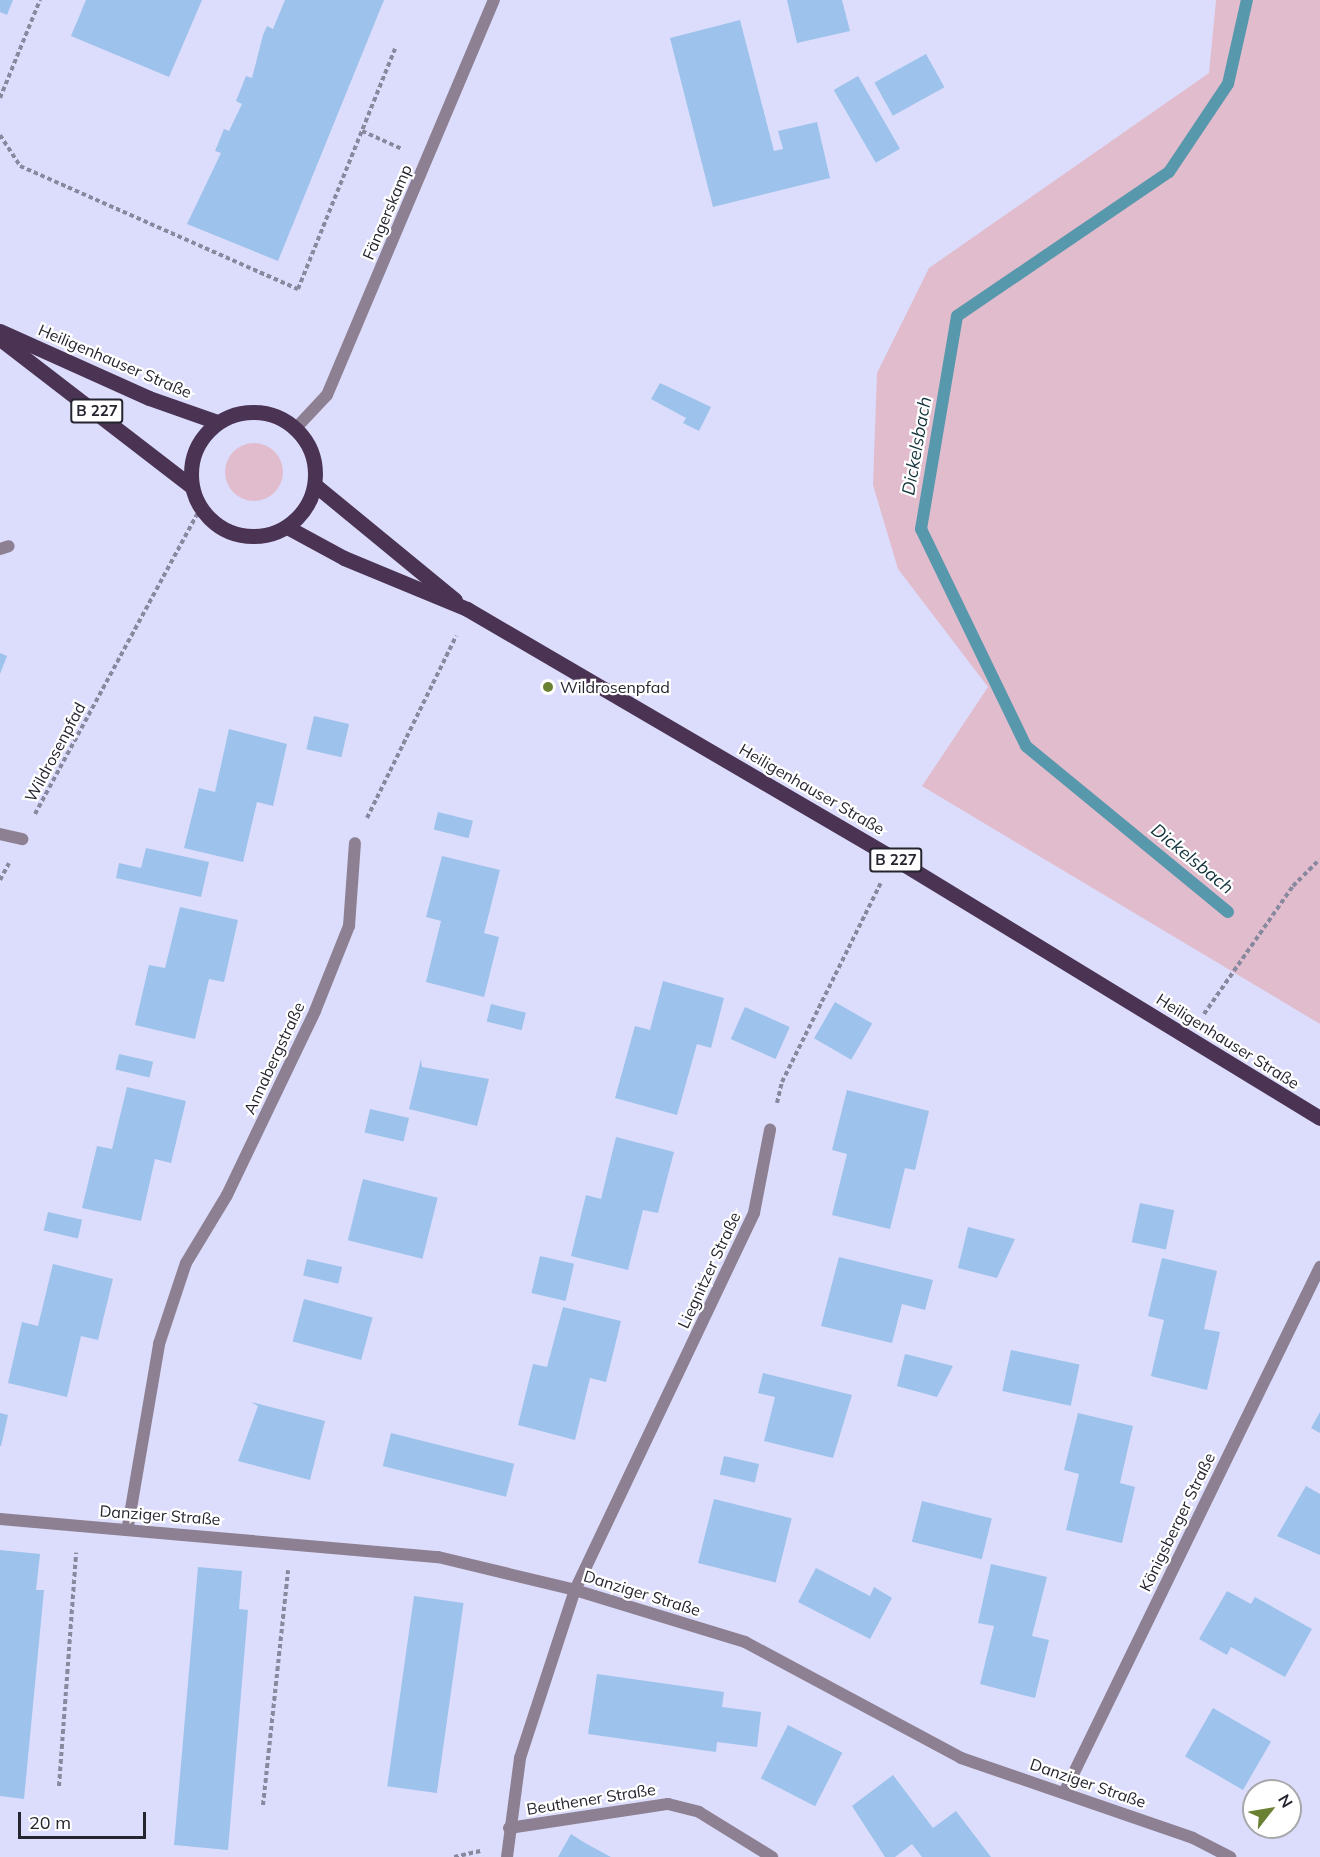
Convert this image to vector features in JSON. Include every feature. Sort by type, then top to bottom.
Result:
[{"type":"main road","name":"Heiligenhauser Straße","points":[[0,331],[149,398],[217,422]]},
{"type":"main road","name":"Heiligenhauser Straße","points":[[0,339],[190,486]]},
{"type":"main road","points":[[258,411],[296,428],[309,445],[315,486],[305,509],[287,527],[264,536],[240,535],[217,526],[200,508],[190,486],[191,462],[200,439],[217,422],[258,411]]},
{"type":"main road","name":"Heiligenhauser Straße","points":[[315,486],[467,609]]},
{"type":"main road","name":"Heiligenhauser Straße","points":[[287,527],[344,558],[467,609],[892,857],[1320,1118]]},
{"type":"street","name":"Fängerskamp","points":[[296,428],[327,395],[494,0]]},
{"type":"street","points":[[0,834],[22,839]]},
{"type":"street","name":"Annabergstraße","points":[[128,1526],[159,1344],[186,1263],[227,1195],[315,1011],[349,926],[355,843]]},
{"type":"street","name":"Liegnitzer Straße","points":[[574,1590],[754,1213],[770,1130]]},
{"type":"street","name":"Königsberger Straße","points":[[1065,1791],[1320,1267]]},
{"type":"street","name":"Danziger Straße","points":[[0,1519],[78,1526],[128,1526],[438,1557],[574,1590],[744,1642],[961,1758],[1065,1791],[1230,1857]]},
{"type":"street","name":"Beuthener Straße","points":[[507,1857],[520,1758],[574,1590]]},
{"type":"street","name":"Beuthener Straße","points":[[509,1828],[668,1804],[699,1812],[772,1857]]},
{"type":"path","points":[[0,98],[40,0]]},
{"type":"path","points":[[0,135],[20,166],[298,289],[395,50]]},
{"type":"path","points":[[362,131],[427,160]]},
{"type":"path","name":"Wildrosenpfad","points":[[0,880],[200,508]]},
{"type":"path","points":[[355,843],[467,609]]},
{"type":"path","points":[[770,1130],[782,1082],[892,857]]},
{"type":"path","points":[[1188,1036],[1293,886],[1320,859]]},
{"type":"path","points":[[59,1786],[78,1526]]},
{"type":"path","points":[[263,1805],[291,1543]]},
{"type":"shaded area","points":[[1216,0],[1320,0],[1320,1024],[922,786],[988,687],[898,569],[873,485],[877,373],[929,268],[1209,73]]},
{"type":"shaded area","points":[[254,443],[265,445],[278,456],[283,472],[281,483],[270,496],[254,501],[243,499],[230,488],[225,472],[227,461],[238,448]]},
{"type":"building","points":[[0,0],[13,0],[7,15],[0,12]]},
{"type":"building","points":[[86,0],[202,0],[169,77],[71,36]]},
{"type":"building","points":[[285,0],[384,0],[278,261],[187,224],[221,153],[215,151],[224,129],[229,131],[242,104],[236,101],[246,76],[252,78],[263,35],[267,26],[273,29]]},
{"type":"building","points":[[787,0],[842,0],[850,31],[797,43]]},
{"type":"building","points":[[740,20],[774,151],[783,149],[778,131],[817,122],[830,178],[713,207],[670,38]]},
{"type":"building","points":[[926,54],[944,87],[893,116],[874,83]]},
{"type":"building","points":[[858,76],[900,149],[876,163],[834,90]]},
{"type":"building","points":[[660,383],[711,407],[699,431],[683,423],[686,418],[651,399]]},
{"type":"building","points":[[0,653],[7,656],[0,674]]},
{"type":"building","points":[[314,716],[349,724],[341,757],[306,749]]},
{"type":"building","points":[[229,729],[287,744],[273,806],[257,802],[243,862],[184,848],[199,788],[215,792]]},
{"type":"building","points":[[438,812],[473,821],[469,838],[434,829]]},
{"type":"building","points":[[146,848],[209,862],[201,897],[116,878],[119,863],[141,868]]},
{"type":"building","points":[[442,856],[500,870],[484,933],[499,937],[484,997],[426,982],[441,921],[426,917]]},
{"type":"building","points":[[180,907],[238,920],[224,982],[209,979],[195,1039],[135,1025],[149,965],[165,968]]},
{"type":"building","points":[[663,981],[724,998],[711,1048],[697,1044],[677,1115],[615,1098],[635,1026],[650,1030]]},
{"type":"building","points":[[835,1002],[872,1023],[851,1060],[814,1038]]},
{"type":"building","points":[[491,1004],[526,1013],[522,1030],[487,1021]]},
{"type":"building","points":[[745,1007],[790,1027],[776,1059],[731,1039]]},
{"type":"building","points":[[119,1054],[153,1062],[150,1077],[115,1070]]},
{"type":"building","points":[[421,1059],[422,1067],[489,1079],[477,1126],[409,1109]]},
{"type":"building","points":[[127,1087],[186,1101],[171,1163],[155,1159],[141,1221],[82,1208],[97,1146],[112,1149]]},
{"type":"building","points":[[847,1090],[929,1111],[915,1170],[905,1168],[890,1229],[832,1215],[847,1154],[832,1150]]},
{"type":"building","points":[[370,1109],[409,1118],[404,1141],[365,1132]]},
{"type":"building","points":[[616,1137],[674,1152],[658,1213],[643,1210],[628,1270],[571,1256],[586,1195],[601,1199]]},
{"type":"building","points":[[363,1179],[438,1198],[422,1259],[348,1240]]},
{"type":"building","points":[[1140,1203],[1174,1210],[1166,1249],[1132,1242]]},
{"type":"building","points":[[48,1212],[82,1220],[78,1238],[44,1231]]},
{"type":"building","points":[[968,1227],[1015,1239],[997,1278],[958,1268]]},
{"type":"building","points":[[540,1256],[574,1264],[566,1301],[531,1293]]},
{"type":"building","points":[[839,1257],[933,1280],[925,1310],[902,1304],[892,1343],[821,1326]]},
{"type":"building","points":[[1162,1258],[1217,1271],[1204,1329],[1220,1332],[1207,1390],[1151,1376],[1164,1320],[1148,1316]]},
{"type":"building","points":[[307,1259],[342,1267],[338,1284],[303,1276]]},
{"type":"building","points":[[53,1264],[113,1279],[98,1340],[81,1336],[67,1397],[8,1383],[22,1322],[38,1326]]},
{"type":"building","points":[[304,1299],[373,1317],[361,1360],[293,1342]]},
{"type":"building","points":[[563,1307],[621,1321],[606,1382],[590,1378],[575,1440],[518,1425],[533,1364],[547,1367]]},
{"type":"building","points":[[1011,1350],[1079,1365],[1071,1406],[1002,1391]]},
{"type":"building","points":[[905,1354],[953,1366],[937,1397],[897,1386]]},
{"type":"building","points":[[763,1373],[852,1395],[833,1458],[764,1441],[775,1397],[758,1393]]},
{"type":"building","points":[[251,1402],[325,1421],[310,1480],[238,1461],[258,1406]]},
{"type":"building","points":[[1320,1412],[1320,1433],[1311,1428]]},
{"type":"building","points":[[0,1413],[8,1415],[1,1446],[0,1446]]},
{"type":"building","points":[[1078,1413],[1133,1426],[1120,1483],[1135,1487],[1122,1543],[1066,1530],[1079,1474],[1064,1470]]},
{"type":"building","points":[[391,1433],[514,1464],[506,1497],[383,1466]]},
{"type":"building","points":[[724,1456],[759,1464],[755,1483],[720,1475]]},
{"type":"building","points":[[1306,1486],[1320,1494],[1320,1555],[1277,1536]]},
{"type":"building","points":[[714,1499],[792,1518],[776,1582],[698,1563]]},
{"type":"building","points":[[922,1501],[992,1518],[982,1559],[912,1542]]},
{"type":"building","points":[[0,1550],[40,1554],[36,1590],[44,1590],[24,1799],[0,1796]]},
{"type":"building","points":[[991,1564],[1047,1577],[1032,1636],[1049,1640],[1035,1698],[980,1684],[994,1626],[978,1623]]},
{"type":"building","points":[[198,1567],[242,1571],[239,1609],[248,1610],[228,1850],[174,1845]]},
{"type":"building","points":[[816,1568],[870,1596],[874,1587],[892,1598],[870,1639],[798,1602]]},
{"type":"building","points":[[1227,1591],[1251,1604],[1255,1597],[1312,1629],[1285,1677],[1231,1647],[1227,1655],[1199,1639]]},
{"type":"building","points":[[414,1596],[464,1603],[437,1793],[387,1786]]},
{"type":"building","points":[[597,1674],[724,1692],[722,1707],[761,1712],[757,1747],[717,1742],[716,1752],[588,1734]]},
{"type":"building","points":[[1213,1708],[1271,1741],[1249,1779],[1242,1779],[1242,1789],[1185,1756]]},
{"type":"building","points":[[788,1725],[842,1753],[815,1806],[761,1778]]},
{"type":"building","points":[[893,1775],[933,1828],[956,1811],[991,1857],[922,1857],[912,1844],[895,1857],[885,1857],[852,1806]]},
{"type":"building","points":[[571,1834],[585,1843],[611,1857],[558,1857]]},
{"type":"waterway","name":"Dickelsbach","points":[[1228,912],[1026,746],[921,529],[957,316],[1169,172],[1228,84],[1247,0]]},
{"type":"place","name":"Wildrosenpfad","points":[[548,687]]}]
